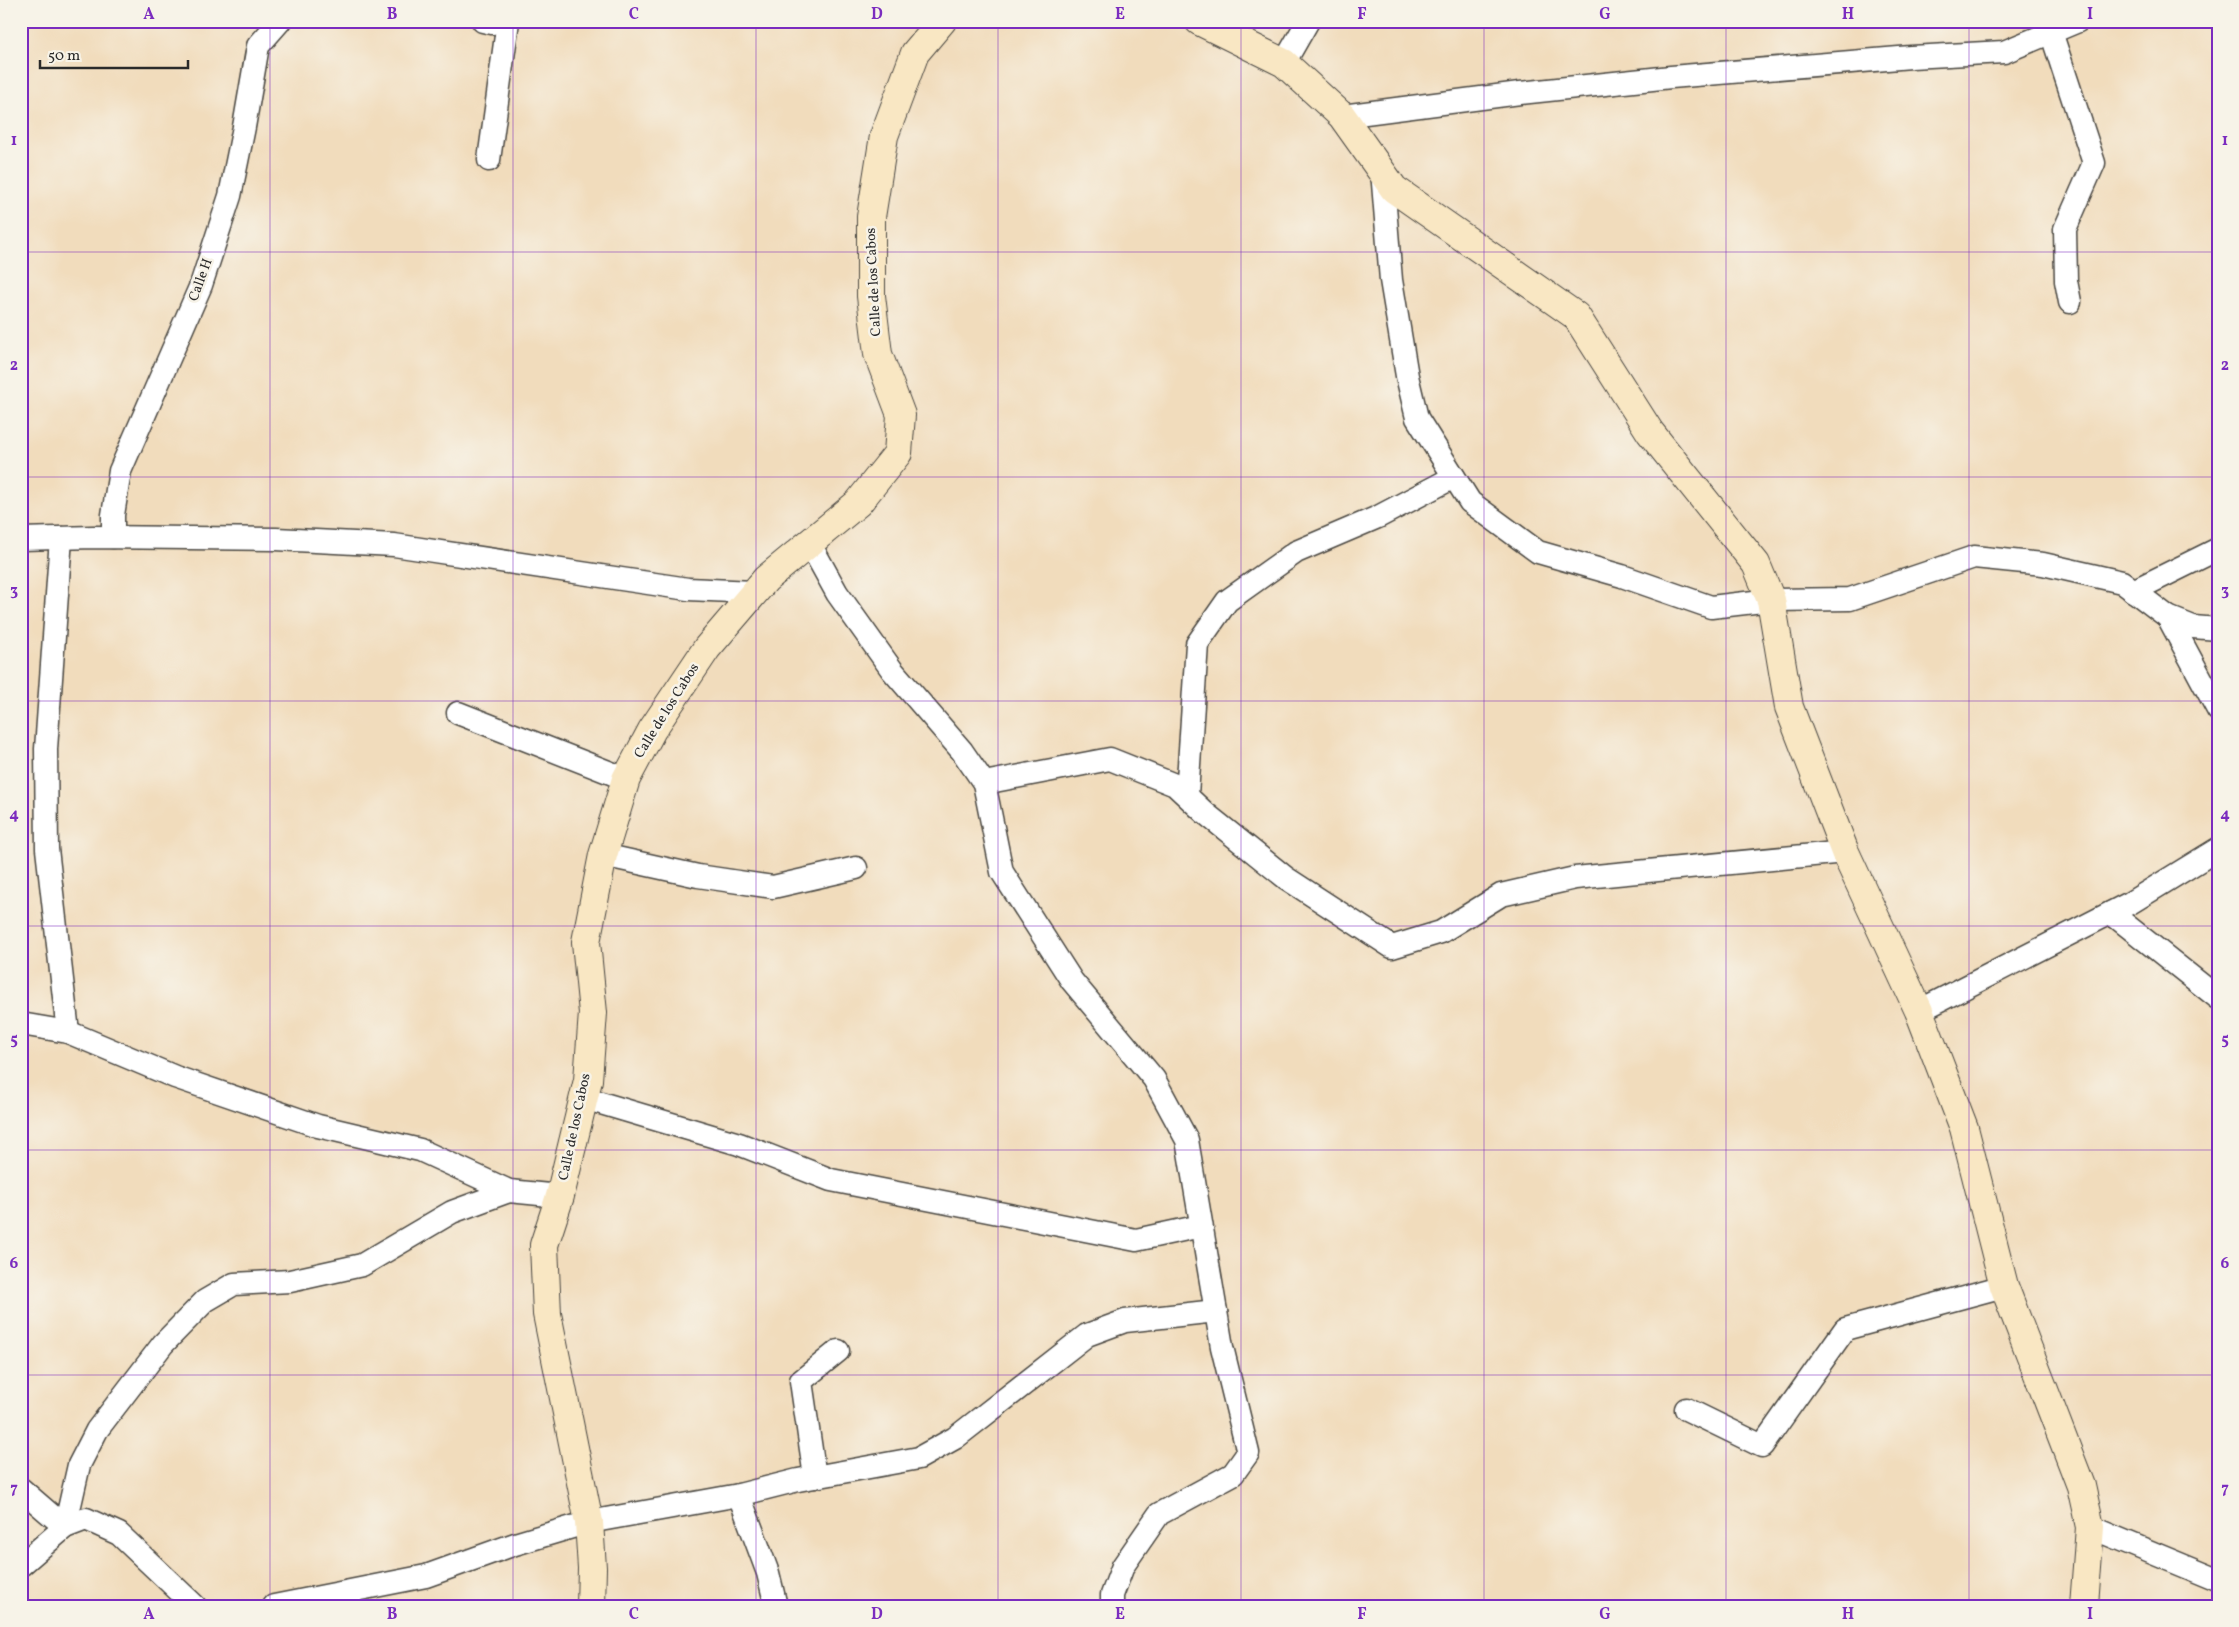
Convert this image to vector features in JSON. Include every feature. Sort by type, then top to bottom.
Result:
[{"type":"street","name":"Calle H","points":[[113,537],[113,514],[120,471],[201,285],[230,196],[258,46],[280,21]]},
{"type":"street","points":[[484,21],[492,23],[500,21]]},
{"type":"street","points":[[489,160],[508,21]]},
{"type":"street","name":"Calle de los Cabos","points":[[591,1606],[592,1568],[589,1522],[547,1314],[544,1245],[560,1196],[588,1080],[593,1013],[586,942],[603,855],[626,779],[652,730],[707,648],[766,579],[858,503],[898,454],[901,415],[878,354],[871,296],[871,217],[884,136],[915,53],[942,21]]},
{"type":"street","points":[[1199,21],[1284,63],[1342,116],[1394,189],[1576,316],[1650,432],[1756,564],[1771,600],[1788,707],[1845,852],[1919,1011],[1964,1128],[2004,1286],[2081,1486],[2090,1527],[2084,1606]]},
{"type":"street","points":[[1284,63],[1308,21]]},
{"type":"street","points":[[1342,116],[1520,93],[1671,77],[1911,57],[2004,52],[2078,21]]},
{"type":"street","points":[[2051,32],[2094,163],[2065,229],[2066,281],[2070,302]]},
{"type":"street","points":[[1382,172],[1391,280],[1407,376],[1417,418],[1470,502],[1538,552],[1622,576],[1711,607],[1771,600],[1850,599],[1974,557],[2043,564],[2122,582],[2168,617],[2193,627],[2218,629]]},
{"type":"street","points":[[1187,795],[1197,644],[1227,601],[1296,552],[1378,517],[1454,476]]},
{"type":"street","points":[[21,539],[113,537],[276,539],[394,544],[688,589],[754,592]]},
{"type":"street","points":[[61,538],[46,748],[46,850],[68,1032]]},
{"type":"street","points":[[810,544],[837,593],[892,670],[962,751],[984,783],[1002,872],[1072,981],[1154,1079],[1187,1140],[1216,1312],[1248,1453],[1233,1474],[1159,1514],[1123,1566],[1112,1595],[1112,1606]]},
{"type":"street","points":[[2133,591],[2218,549]]},
{"type":"street","points":[[2168,617],[2218,710]]},
{"type":"street","points":[[458,713],[626,779]]},
{"type":"street","points":[[984,783],[1110,760],[1176,785],[1205,813],[1286,878],[1392,947],[1441,932],[1501,895],[1575,878],[1845,852]]},
{"type":"street","points":[[1919,1011],[2111,913],[2218,849]]},
{"type":"street","points":[[603,855],[698,876],[773,887],[856,868]]},
{"type":"street","points":[[2111,913],[2218,998]]},
{"type":"street","points":[[21,1024],[68,1032],[175,1077],[318,1126],[420,1150],[509,1191],[560,1196]]},
{"type":"street","points":[[584,1098],[739,1144],[840,1182],[1136,1240],[1201,1226]]},
{"type":"street","points":[[65,1527],[79,1466],[97,1430],[163,1344],[206,1301],[234,1284],[290,1281],[362,1265],[452,1212],[509,1191]]},
{"type":"street","points":[[1686,1409],[1762,1446],[1845,1329],[2004,1286]]},
{"type":"street","points":[[274,1606],[426,1576],[515,1544],[589,1522],[739,1495],[815,1477],[918,1458],[955,1438],[1088,1335],[1125,1321],[1216,1312]]},
{"type":"street","points":[[815,1477],[801,1381],[838,1351]]},
{"type":"street","points":[[21,1489],[65,1527]]},
{"type":"street","points":[[739,1495],[768,1574],[776,1606]]},
{"type":"street","points":[[21,1565],[65,1527],[86,1519],[119,1534],[194,1606]]},
{"type":"street","points":[[2090,1527],[2218,1580]]}]
